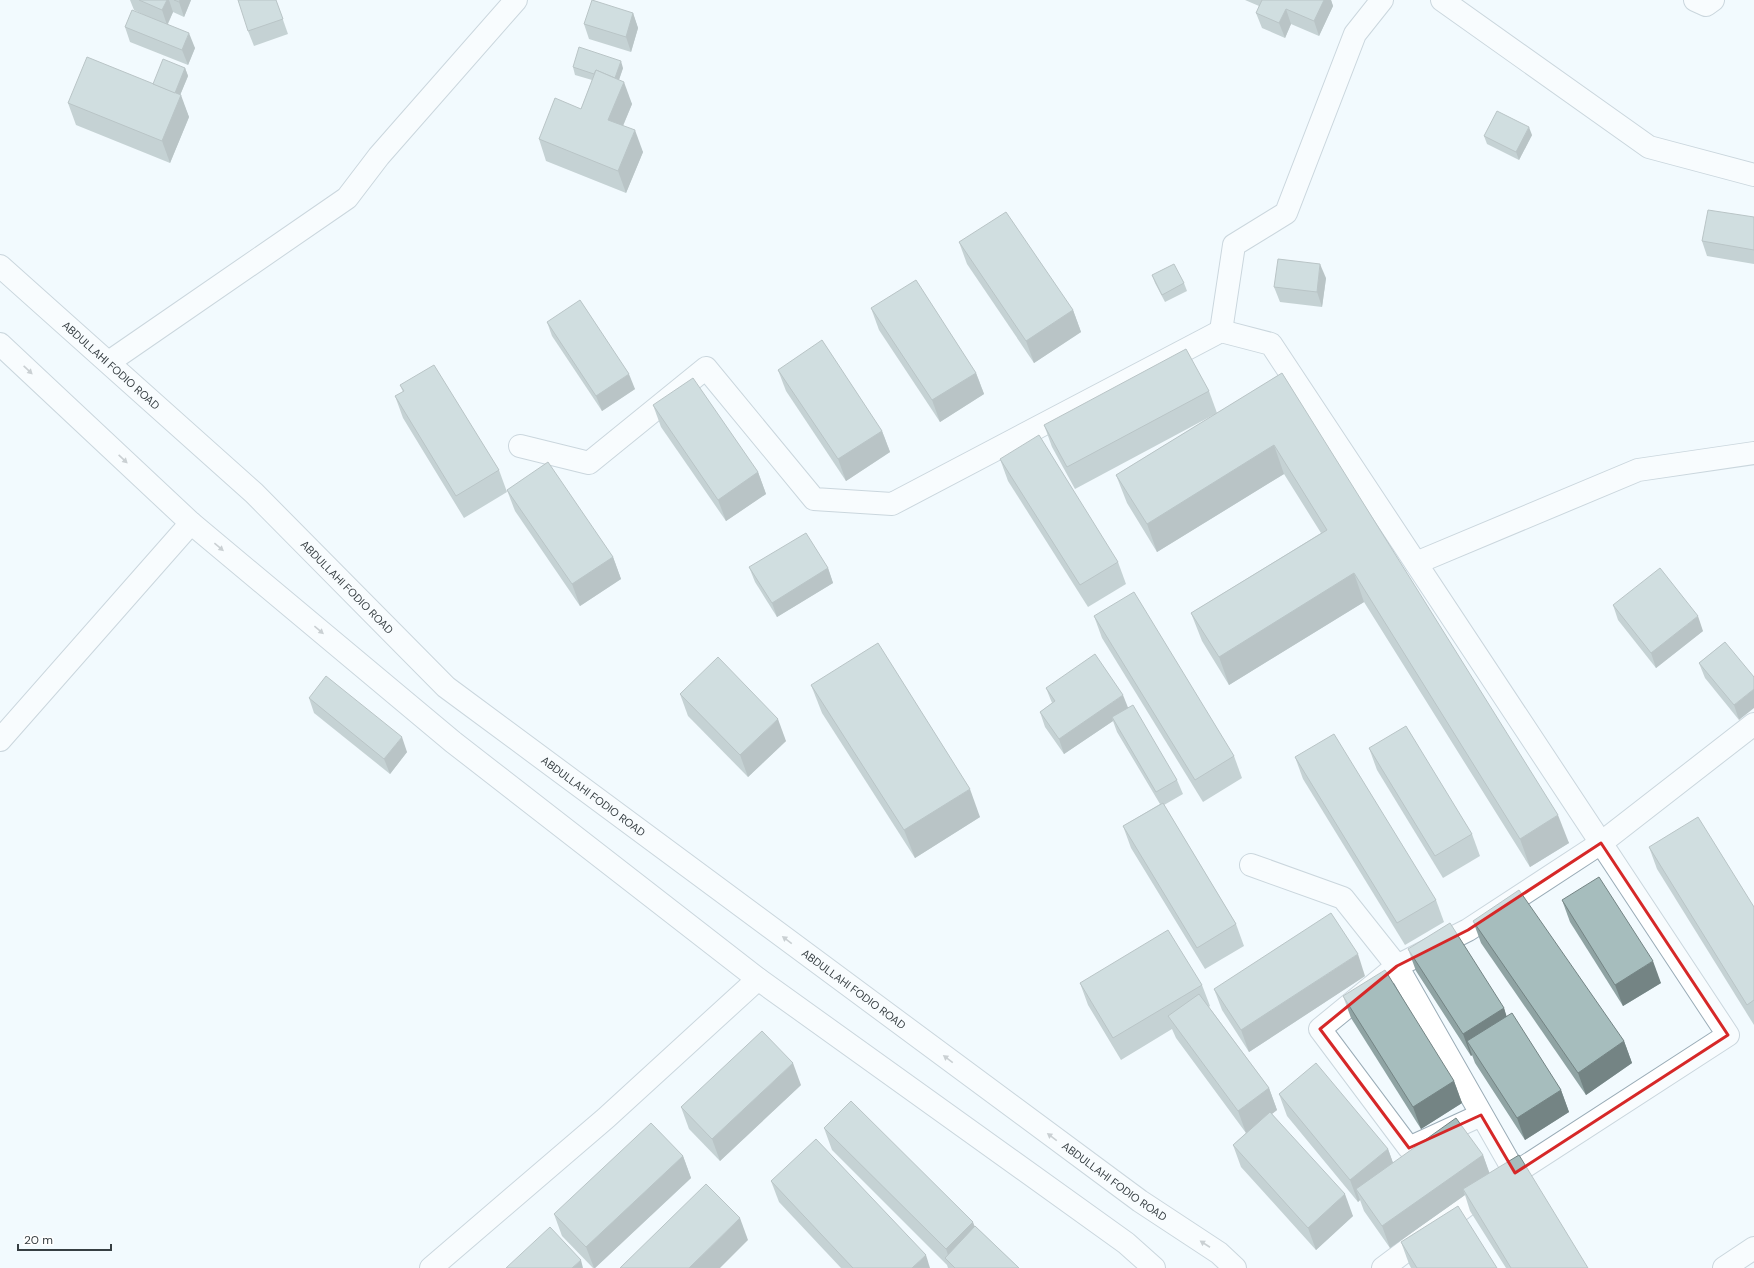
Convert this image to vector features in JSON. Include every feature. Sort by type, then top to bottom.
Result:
[{"type":"street","points":[[109,362],[346,198],[379,156],[516,0]]},
{"type":"street","points":[[1221,330],[1234,245],[1286,213],[1355,34],[1382,0]]},
{"type":"street","points":[[1442,0],[1649,147],[1754,175]]},
{"type":"street","points":[[1695,0],[1706,5],[1713,0]]},
{"type":"street","name":"ABDULLAHI FODIO ROAD","points":[[0,266],[254,493],[446,687],[1140,1201],[1219,1253],[1235,1268]]},
{"type":"street","points":[[520,446],[589,463],[706,368],[814,499],[892,504],[1221,330],[1271,344],[1728,1035],[1475,1199],[1383,1268]]},
{"type":"street","points":[[0,344],[191,523],[453,742],[758,980],[1126,1243],[1154,1268]]},
{"type":"street","points":[[1416,563],[1638,470],[1754,453]]},
{"type":"street","points":[[0,740],[191,523]]},
{"type":"street","points":[[1481,1115],[1409,1148],[1320,1029],[1397,966],[1468,930],[1602,843],[1754,724]]},
{"type":"street","points":[[1251,865],[1343,898],[1397,966],[1515,1173]]},
{"type":"street","points":[[431,1268],[606,1118],[758,980]]},
{"type":"street","points":[[1724,1268],[1754,1248]]},
{"type":"highlighted area","points":[[1601,843],[1728,1035],[1515,1173],[1481,1115],[1409,1148],[1320,1029],[1397,966],[1468,930]]},
{"type":"building","points":[[139,0],[167,0],[162,10]]},
{"type":"building","points":[[238,0],[276,0],[283,19],[248,31]]},
{"type":"building","points":[[592,0],[633,13],[626,37],[584,24]]},
{"type":"building","points":[[1262,0],[1324,0],[1314,21],[1286,9],[1279,23],[1256,13]]},
{"type":"building","points":[[132,10],[189,33],[182,50],[125,27]]},
{"type":"building","points":[[579,47],[621,61],[615,78],[596,70],[594,74],[573,67]]},
{"type":"building","points":[[87,57],[181,95],[162,141],[68,103]]},
{"type":"building","points":[[163,59],[185,68],[175,93],[153,84]]},
{"type":"building","points":[[596,70],[624,82],[608,120],[635,130],[618,171],[539,139],[555,98],[581,109]]},
{"type":"building","points":[[1497,111],[1529,127],[1516,152],[1484,136]]},
{"type":"building","points":[[1708,210],[1754,217],[1754,250],[1702,241]]},
{"type":"building","points":[[1006,212],[1073,310],[1026,341],[959,242]]},
{"type":"building","points":[[1278,259],[1320,264],[1317,292],[1274,287]]},
{"type":"building","points":[[1174,264],[1184,283],[1162,295],[1152,275]]},
{"type":"building","points":[[916,280],[976,373],[932,400],[871,308]]},
{"type":"building","points":[[580,300],[629,374],[596,396],[547,322]]},
{"type":"building","points":[[822,340],[882,431],[838,459],[778,370]]},
{"type":"building","points":[[1186,349],[1209,391],[1067,467],[1044,425]]},
{"type":"building","points":[[434,365],[499,470],[456,496],[395,396],[404,391],[400,385]]},
{"type":"building","points":[[1282,373],[1558,815],[1520,839],[1354,573],[1219,657],[1191,613],[1327,530],[1274,445],[1147,524],[1116,475]]},
{"type":"building","points":[[693,378],[758,472],[718,500],[653,405]]},
{"type":"building","points":[[1039,435],[1118,562],[1080,585],[1000,459]]},
{"type":"building","points":[[548,462],[613,557],[572,584],[507,490]]},
{"type":"building","points":[[806,533],[828,568],[772,603],[749,567]]},
{"type":"building","points":[[1660,568],[1698,616],[1651,653],[1613,605]]},
{"type":"building","points":[[1134,592],[1234,756],[1195,780],[1094,616]]},
{"type":"building","points":[[1725,642],[1754,677],[1754,689],[1734,705],[1699,663]]},
{"type":"building","points":[[878,643],[970,789],[904,830],[811,685]]},
{"type":"building","points":[[1095,654],[1123,695],[1059,739],[1040,712],[1055,701],[1046,688]]},
{"type":"building","points":[[718,657],[778,719],[740,755],[680,694]]},
{"type":"building","points":[[326,676],[402,737],[384,759],[309,698]]},
{"type":"building","points":[[1133,705],[1177,780],[1156,792],[1112,717]]},
{"type":"building","points":[[1406,726],[1472,834],[1435,856],[1369,748]]},
{"type":"building","points":[[1334,734],[1436,900],[1397,923],[1295,757]]},
{"type":"building","points":[[1163,803],[1236,924],[1197,948],[1123,826]]},
{"type":"building","points":[[1698,817],[1754,907],[1754,1000],[1747,1005],[1649,847]]},
{"type":"building","points":[[1599,877],[1653,961],[1615,985],[1562,900]]},
{"type":"building","points":[[1519,890],[1624,1041],[1578,1073],[1473,921]]},
{"type":"building","points":[[1331,913],[1358,954],[1241,1030],[1214,989]]},
{"type":"building","points":[[1450,923],[1504,1008],[1463,1034],[1408,949]]},
{"type":"building","points":[[1168,930],[1202,985],[1113,1038],[1080,983]]},
{"type":"building","points":[[1385,970],[1454,1081],[1413,1107],[1343,996]]},
{"type":"building","points":[[1199,994],[1269,1088],[1238,1111],[1168,1016]]},
{"type":"building","points":[[1512,1013],[1561,1090],[1517,1118],[1467,1041]]},
{"type":"building","points":[[762,1031],[793,1063],[712,1139],[681,1107]]},
{"type":"building","points":[[1316,1063],[1388,1149],[1350,1180],[1279,1094]]},
{"type":"building","points":[[851,1101],[973,1222],[946,1249],[824,1128]]},
{"type":"building","points":[[1270,1112],[1345,1194],[1308,1228],[1233,1145]]},
{"type":"building","points":[[1456,1118],[1483,1155],[1382,1226],[1356,1189]]},
{"type":"building","points":[[651,1123],[683,1156],[586,1247],[554,1214]]},
{"type":"building","points":[[816,1139],[926,1255],[912,1268],[853,1268],[771,1181]]},
{"type":"building","points":[[1519,1155],[1588,1268],[1511,1268],[1463,1189]]},
{"type":"building","points":[[706,1184],[740,1218],[689,1268],[620,1268]]},
{"type":"building","points":[[1458,1206],[1497,1268],[1417,1268],[1401,1242]]},
{"type":"building","points":[[975,1226],[1019,1268],[955,1268],[945,1258]]},
{"type":"building","points":[[550,1227],[581,1260],[572,1268],[506,1268]]}]
